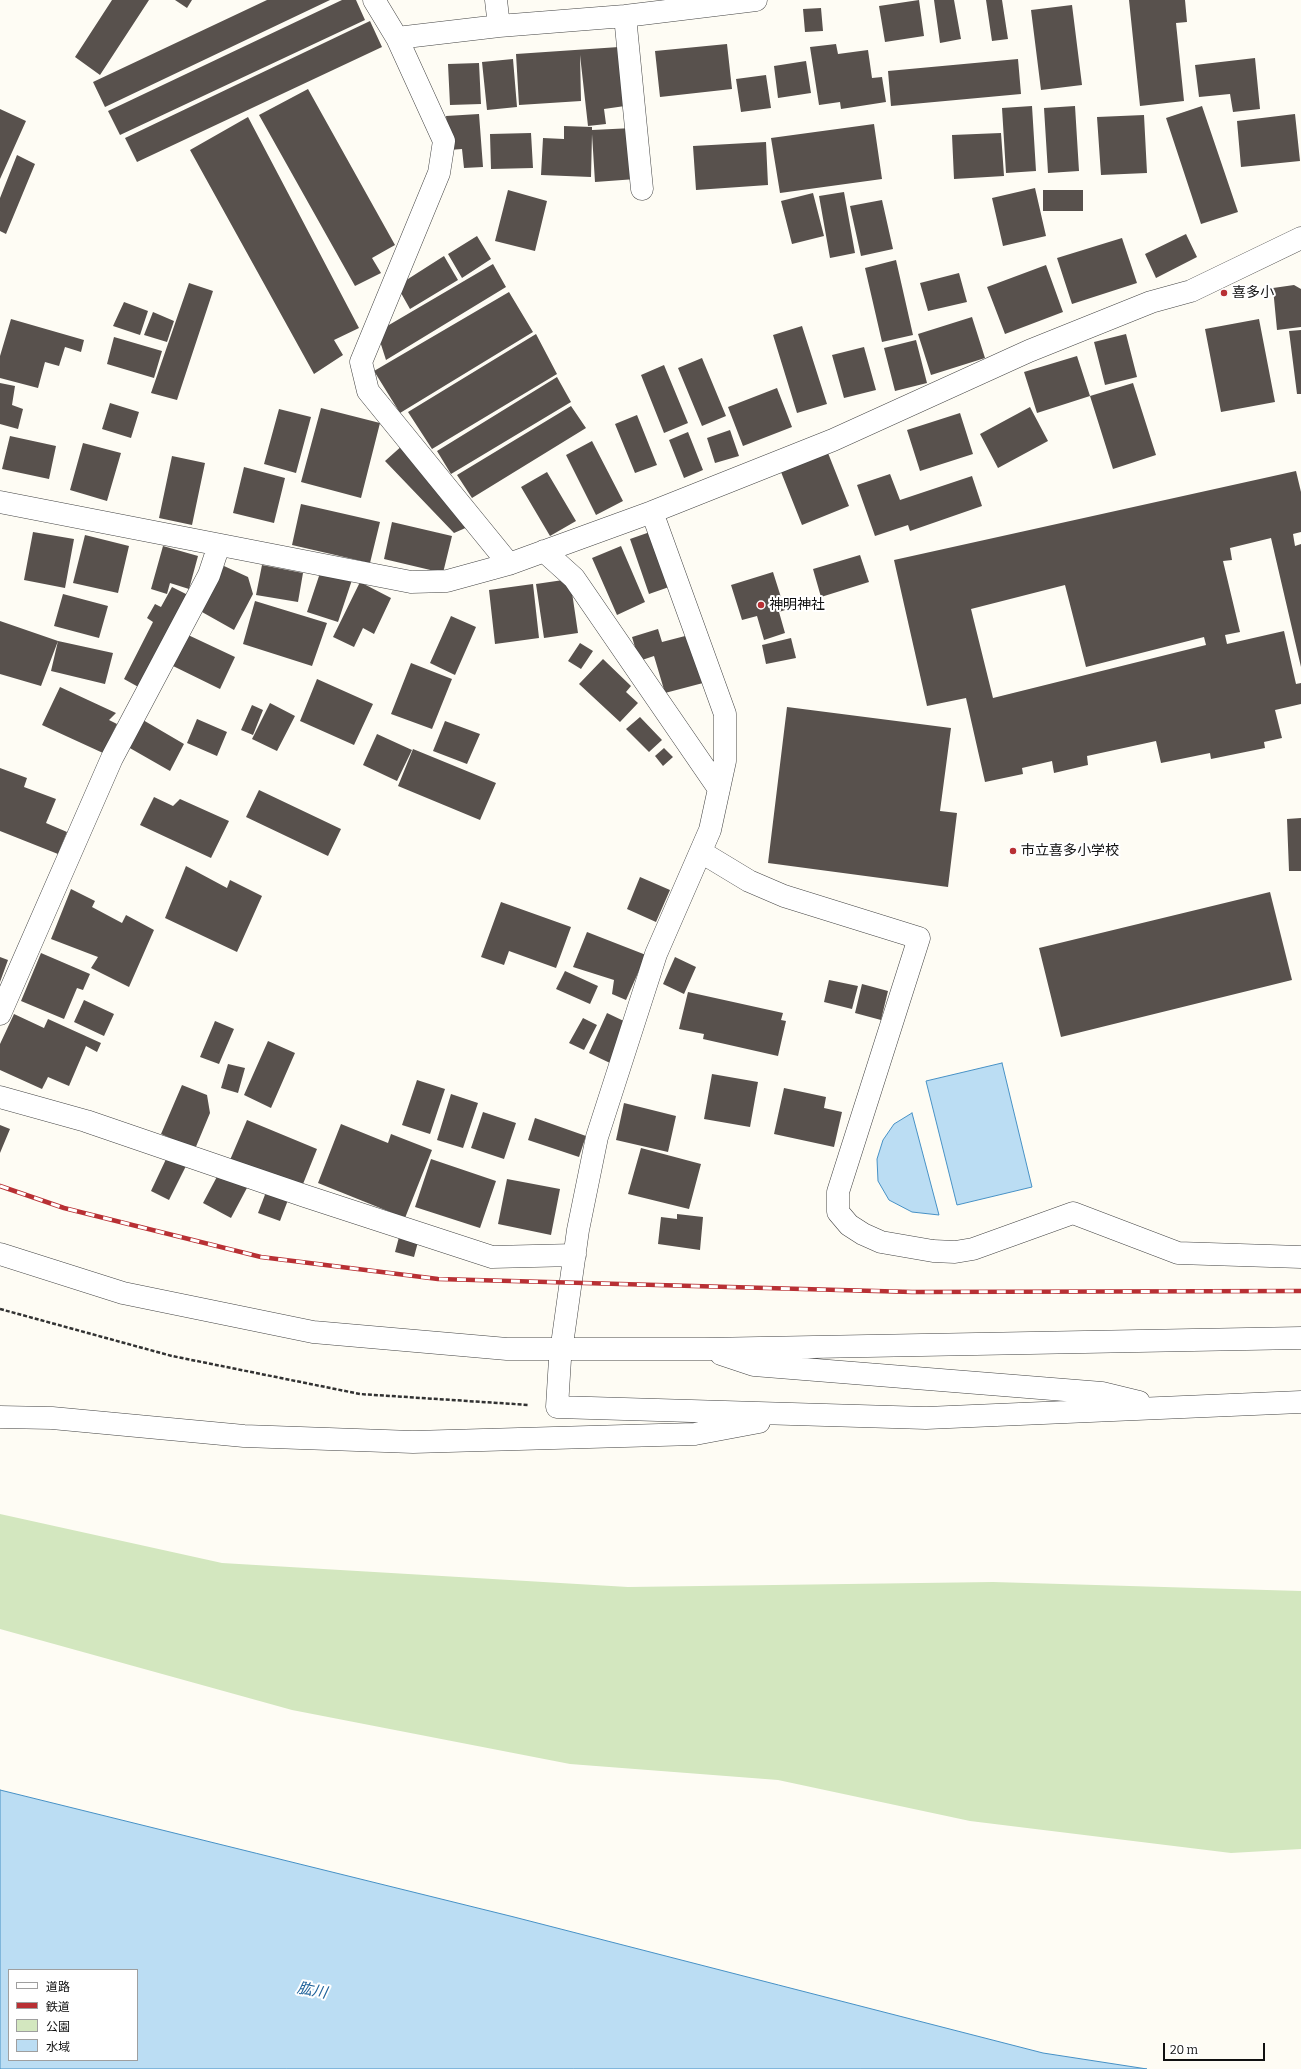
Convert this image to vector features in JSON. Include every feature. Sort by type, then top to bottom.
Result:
[{"type":"street","points":[[374,0],[397,38],[444,141],[439,173],[361,362],[368,391],[509,564]]},
{"type":"street","points":[[496,0],[499,26]]},
{"type":"street","points":[[397,38],[499,26],[626,16],[756,0]]},
{"type":"street","points":[[626,16],[642,189]]},
{"type":"street","points":[[0,502],[411,582],[447,581],[509,564],[652,512],[833,440],[1029,351],[1151,302],[1192,291],[1301,238]]},
{"type":"street","points":[[652,512],[725,714],[725,761],[710,830],[656,954],[597,1137],[575,1255],[557,1390],[557,1407],[926,1418],[1301,1402]]},
{"type":"street","points":[[0,1014],[112,758],[209,575],[219,545]]},
{"type":"street","points":[[544,551],[574,578],[719,789]]},
{"type":"street","points":[[701,852],[749,881],[784,896],[919,938],[838,1192],[838,1212],[849,1225],[863,1234],[881,1242],[934,1251],[955,1252],[973,1249],[1073,1213],[1178,1253],[1301,1257]]},
{"type":"street","points":[[0,1097],[86,1121],[305,1196],[492,1257],[575,1255]]},
{"type":"street","points":[[0,1254],[124,1293],[313,1332],[507,1349],[705,1349],[1301,1338]]},
{"type":"street","points":[[705,1349],[754,1365],[1102,1393],[1169,1408]]},
{"type":"street","points":[[0,1417],[52,1418],[244,1436],[413,1442],[695,1434],[805,1414]]},
{"type":"path","points":[[0,1308],[172,1356],[360,1394],[557,1407]]},
{"type":"green space","points":[[0,1514],[222,1563],[628,1587],[993,1582],[1301,1591],[1301,1849],[1231,1853],[970,1821],[778,1780],[570,1764],[292,1710],[0,1629]]},
{"type":"water","points":[[1002,1063],[1032,1187],[957,1205],[926,1081]]},
{"type":"water","points":[[912,1113],[939,1215],[912,1212],[889,1200],[878,1181],[877,1159],[883,1140],[894,1124]]},
{"type":"water","name":"肱川","points":[[0,1790],[514,1917],[1043,2053],[1147,2069],[0,2069]]},
{"type":"building","points":[[112,0],[149,0],[100,75],[75,57]]},
{"type":"building","points":[[175,0],[192,0],[187,8]]},
{"type":"building","points":[[267,0],[330,0],[105,107],[93,82]]},
{"type":"building","points":[[342,0],[356,0],[365,20],[120,135],[108,111]]},
{"type":"building","points":[[919,0],[924,36],[885,42],[879,6]]},
{"type":"building","points":[[934,0],[954,0],[961,39],[940,43]]},
{"type":"building","points":[[986,0],[1002,0],[1008,39],[992,41]]},
{"type":"building","points":[[1129,0],[1185,0],[1187,22],[1176,23],[1184,101],[1140,106]]},
{"type":"building","points":[[1072,5],[1082,85],[1041,90],[1031,10]]},
{"type":"building","points":[[821,8],[823,31],[805,32],[803,9]]},
{"type":"building","points":[[370,21],[382,47],[137,162],[125,138]]},
{"type":"building","points":[[727,44],[732,89],[660,97],[655,51]]},
{"type":"building","points":[[836,44],[838,54],[868,50],[872,78],[882,77],[886,102],[841,109],[840,102],[819,105],[810,47]]},
{"type":"building","points":[[619,47],[625,106],[604,109],[606,124],[588,126],[580,55],[581,101],[519,105],[516,54]]},
{"type":"building","points":[[1255,58],[1260,109],[1233,112],[1230,94],[1199,97],[1195,65]]},
{"type":"building","points":[[513,59],[517,107],[487,110],[482,62]]},
{"type":"building","points":[[1018,59],[1021,94],[891,106],[888,71]]},
{"type":"building","points":[[806,61],[811,93],[778,98],[774,66]]},
{"type":"building","points":[[479,63],[481,104],[450,105],[448,64]]},
{"type":"building","points":[[766,75],[771,108],[741,112],[736,79]]},
{"type":"building","points":[[308,89],[395,245],[372,258],[381,273],[355,286],[259,115]]},
{"type":"building","points":[[1032,106],[1036,171],[1006,173],[1002,108]]},
{"type":"building","points":[[1075,106],[1079,171],[1048,173],[1044,108]]},
{"type":"building","points":[[1202,106],[1238,212],[1201,224],[1166,118]]},
{"type":"building","points":[[0,109],[26,121],[0,179]]},
{"type":"building","points":[[479,114],[483,167],[464,168],[462,149],[449,150],[446,116]]},
{"type":"building","points":[[1295,114],[1300,161],[1241,167],[1237,121]]},
{"type":"building","points":[[1144,115],[1147,173],[1101,175],[1097,117]]},
{"type":"building","points":[[248,117],[359,328],[334,340],[343,355],[314,374],[190,150]]},
{"type":"building","points":[[874,124],[882,179],[780,193],[771,138]]},
{"type":"building","points":[[564,126],[592,127],[592,130],[633,128],[636,179],[595,182],[592,134],[591,177],[541,175],[543,138],[564,139]]},
{"type":"building","points":[[531,133],[533,168],[491,169],[490,134]]},
{"type":"building","points":[[1001,133],[1004,176],[954,179],[952,135]]},
{"type":"building","points":[[766,142],[768,185],[696,190],[693,146]]},
{"type":"building","points":[[17,155],[35,164],[6,234],[0,231],[0,198]]},
{"type":"building","points":[[1035,188],[1046,236],[1003,246],[992,198]]},
{"type":"building","points":[[508,190],[547,201],[535,251],[495,241]]},
{"type":"building","points":[[1043,190],[1083,190],[1083,211],[1043,211]]},
{"type":"building","points":[[844,192],[855,253],[830,258],[819,196]]},
{"type":"building","points":[[813,193],[824,236],[792,244],[781,201]]},
{"type":"building","points":[[882,200],[893,249],[861,256],[850,206]]},
{"type":"building","points":[[1186,234],[1197,257],[1156,278],[1145,254]]},
{"type":"building","points":[[477,236],[491,259],[462,278],[448,254]]},
{"type":"building","points":[[1122,238],[1137,283],[1072,304],[1057,258]]},
{"type":"building","points":[[444,256],[458,280],[410,309],[397,286]]},
{"type":"building","points":[[896,260],[913,335],[882,342],[865,268]]},
{"type":"building","points":[[493,264],[506,287],[386,360],[377,332]]},
{"type":"building","points":[[1046,265],[1063,312],[1005,334],[987,287]]},
{"type":"building","points":[[959,273],[967,302],[928,311],[920,283]]},
{"type":"building","points":[[189,283],[213,291],[177,400],[151,393]]},
{"type":"building","points":[[1294,285],[1301,289],[1301,327],[1277,330],[1273,288]]},
{"type":"building","points":[[509,292],[533,332],[400,413],[374,371]]},
{"type":"building","points":[[124,302],[148,311],[140,335],[113,326]]},
{"type":"building","points":[[153,312],[174,321],[167,342],[144,335]]},
{"type":"building","points":[[972,317],[985,358],[931,375],[918,334]]},
{"type":"building","points":[[11,319],[84,340],[81,352],[65,347],[59,366],[45,362],[38,388],[0,378],[0,356]]},
{"type":"building","points":[[1259,319],[1275,402],[1221,412],[1205,329]]},
{"type":"building","points":[[802,326],[827,404],[797,413],[773,335]]},
{"type":"building","points":[[1301,330],[1301,394],[1297,394],[1289,331]]},
{"type":"building","points":[[536,334],[557,374],[432,449],[408,412]]},
{"type":"building","points":[[1126,334],[1137,377],[1105,385],[1094,342]]},
{"type":"building","points":[[114,337],[162,351],[154,378],[107,364]]},
{"type":"building","points":[[916,340],[927,383],[895,391],[884,348]]},
{"type":"building","points":[[864,347],[876,390],[844,398],[832,355]]},
{"type":"building","points":[[1077,356],[1090,396],[1037,413],[1024,372]]},
{"type":"building","points":[[702,358],[726,416],[702,426],[678,368]]},
{"type":"building","points":[[664,365],[688,423],[664,433],[641,375]]},
{"type":"building","points":[[557,377],[571,402],[451,474],[437,451]]},
{"type":"building","points":[[0,383],[15,386],[12,405],[23,409],[18,429],[0,424]]},
{"type":"building","points":[[1133,383],[1156,455],[1113,469],[1090,396]]},
{"type":"building","points":[[777,388],[792,427],[743,446],[728,407]]},
{"type":"building","points":[[110,403],[139,412],[131,438],[102,429]]},
{"type":"building","points":[[571,406],[586,428],[472,498],[457,475]]},
{"type":"building","points":[[1030,407],[1048,441],[998,468],[980,434]]},
{"type":"building","points":[[321,408],[380,423],[361,498],[301,482]]},
{"type":"building","points":[[279,409],[311,417],[296,473],[264,464]]},
{"type":"building","points":[[960,413],[973,454],[920,471],[907,430]]},
{"type":"building","points":[[637,415],[657,465],[635,473],[615,424]]},
{"type":"building","points":[[730,430],[739,456],[715,463],[707,438]]},
{"type":"building","points":[[688,432],[703,470],[684,478],[669,440]]},
{"type":"building","points":[[10,436],[56,446],[49,479],[2,469]]},
{"type":"building","points":[[592,441],[623,501],[596,515],[566,455]]},
{"type":"building","points":[[83,443],[121,453],[107,501],[70,490]]},
{"type":"building","points":[[404,444],[470,526],[454,533],[385,461]]},
{"type":"building","points":[[828,453],[849,506],[802,525],[781,472]]},
{"type":"building","points":[[172,456],[205,463],[192,525],[159,518]]},
{"type":"building","points":[[244,467],[285,478],[274,523],[233,513]]},
{"type":"building","points":[[1296,471],[1301,492],[1301,532],[1293,534],[1295,546],[1301,544],[1301,667],[1271,538],[1230,548],[1232,560],[1223,561],[1240,632],[1225,635],[1227,644],[1284,631],[1296,684],[1301,683],[1301,704],[1275,710],[1282,738],[1264,742],[1265,748],[1211,759],[1210,753],[1161,763],[1156,741],[1087,756],[1088,765],[1054,773],[1052,761],[1022,768],[1023,774],[985,782],[966,698],[927,706],[894,560]],"holes":[[[1065,585],[1086,667],[1204,637],[1206,645],[993,698],[971,609]]]},
{"type":"building","points":[[547,472],[576,521],[550,536],[521,487]]},
{"type":"building","points":[[890,474],[900,500],[972,476],[982,506],[910,531],[908,525],[875,536],[857,485]]},
{"type":"building","points":[[301,504],[380,522],[370,563],[292,545]]},
{"type":"building","points":[[392,522],[452,536],[443,573],[384,559]]},
{"type":"building","points":[[33,532],[74,539],[65,588],[24,580]]},
{"type":"building","points":[[650,532],[669,587],[649,594],[630,539]]},
{"type":"building","points":[[85,535],[129,546],[118,593],[73,583]]},
{"type":"building","points":[[163,546],[198,556],[189,589],[170,583],[167,594],[151,589]]},
{"type":"building","points":[[621,546],[645,602],[617,615],[592,558]]},
{"type":"building","points":[[860,555],[869,582],[821,597],[813,569]]},
{"type":"building","points":[[262,565],[303,573],[298,602],[256,595]]},
{"type":"building","points":[[224,566],[248,577],[253,594],[234,630],[202,612]]},
{"type":"building","points":[[321,570],[352,580],[338,622],[307,612]]},
{"type":"building","points":[[773,572],[785,610],[779,612],[785,633],[764,640],[757,616],[742,620],[731,585]]},
{"type":"building","points":[[570,579],[578,633],[544,638],[536,584]]},
{"type":"building","points":[[360,582],[391,598],[374,634],[363,628],[354,647],[333,637]]},
{"type":"building","points":[[533,584],[539,638],[495,644],[489,590]]},
{"type":"building","points":[[172,587],[190,596],[142,689],[124,679],[153,622],[147,618],[155,604],[161,607]]},
{"type":"building","points":[[63,594],[108,606],[99,638],[54,626]]},
{"type":"building","points":[[255,601],[327,623],[312,666],[243,644]]},
{"type":"building","points":[[451,616],[476,627],[455,675],[430,663]]},
{"type":"building","points":[[0,621],[58,641],[41,686],[0,674]]},
{"type":"building","points":[[658,629],[662,642],[689,635],[703,683],[665,693],[654,656],[639,661],[632,637]]},
{"type":"building","points":[[186,634],[235,657],[220,689],[171,665]]},
{"type":"building","points":[[791,638],[796,658],[766,664],[762,645]]},
{"type":"building","points":[[58,641],[113,653],[105,684],[51,671]]},
{"type":"building","points":[[580,643],[593,651],[581,669],[568,661]]},
{"type":"building","points":[[603,659],[631,686],[626,692],[638,703],[620,722],[579,684]]},
{"type":"building","points":[[411,663],[452,679],[432,729],[391,714]]},
{"type":"building","points":[[317,679],[373,704],[354,745],[300,721]]},
{"type":"building","points":[[60,687],[116,713],[109,720],[117,724],[103,753],[42,725]]},
{"type":"building","points":[[270,703],[295,716],[277,751],[252,739]]},
{"type":"building","points":[[252,705],[263,710],[253,735],[241,730]]},
{"type":"building","points":[[787,707],[951,728],[940,811],[957,813],[948,887],[768,863]]},
{"type":"building","points":[[640,717],[662,740],[649,752],[626,729]]},
{"type":"building","points":[[197,719],[227,732],[217,756],[187,743]]},
{"type":"building","points":[[143,720],[184,744],[170,771],[128,747]]},
{"type":"building","points":[[445,721],[480,734],[467,764],[433,751]]},
{"type":"building","points":[[377,734],[412,750],[397,781],[363,765]]},
{"type":"building","points":[[664,748],[673,757],[663,766],[655,756]]},
{"type":"building","points":[[413,749],[496,783],[480,820],[398,786]]},
{"type":"building","points":[[0,768],[27,778],[24,787],[56,799],[46,823],[67,832],[58,854],[0,831]]},
{"type":"building","points":[[259,790],[341,829],[328,856],[246,817]]},
{"type":"building","points":[[154,797],[173,806],[180,799],[229,821],[211,858],[140,825]]},
{"type":"building","points":[[1301,818],[1301,871],[1289,871],[1287,819]]},
{"type":"building","points":[[186,866],[227,888],[230,880],[262,896],[237,952],[165,918]]},
{"type":"building","points":[[640,877],[670,890],[656,922],[627,909]]},
{"type":"building","points":[[71,889],[95,901],[92,907],[122,923],[126,915],[154,930],[129,987],[91,968],[98,957],[51,939]]},
{"type":"building","points":[[1270,892],[1292,980],[1061,1037],[1039,948]]},
{"type":"building","points":[[501,902],[571,927],[556,968],[509,951],[504,965],[481,957]]},
{"type":"building","points":[[587,932],[646,955],[626,1000],[612,994],[614,980],[573,967]]},
{"type":"building","points":[[41,953],[90,974],[83,990],[77,988],[64,1019],[21,1001]]},
{"type":"building","points":[[0,957],[8,960],[0,982]]},
{"type":"building","points":[[675,957],[696,967],[684,994],[663,984]]},
{"type":"building","points":[[565,971],[598,986],[590,1004],[556,989]]},
{"type":"building","points":[[829,980],[858,986],[852,1009],[824,1002]]},
{"type":"building","points":[[862,984],[888,991],[881,1020],[855,1013]]},
{"type":"building","points":[[688,992],[783,1013],[781,1020],[786,1021],[778,1056],[703,1039],[704,1034],[679,1029]]},
{"type":"building","points":[[84,1000],[114,1014],[104,1036],[74,1022]]},
{"type":"building","points":[[607,1013],[628,1023],[610,1063],[589,1053]]},
{"type":"building","points":[[14,1014],[44,1028],[48,1019],[101,1043],[97,1052],[86,1046],[69,1086],[48,1077],[42,1089],[0,1070],[0,1044]]},
{"type":"building","points":[[583,1018],[597,1025],[584,1050],[569,1043]]},
{"type":"building","points":[[215,1021],[234,1029],[219,1064],[200,1057]]},
{"type":"building","points":[[268,1041],[295,1053],[271,1108],[244,1095]]},
{"type":"building","points":[[228,1064],[245,1068],[238,1093],[221,1088]]},
{"type":"building","points":[[712,1074],[758,1082],[750,1127],[704,1119]]},
{"type":"building","points":[[417,1080],[445,1089],[430,1134],[402,1125]]},
{"type":"building","points":[[182,1085],[207,1095],[210,1113],[195,1149],[161,1134]]},
{"type":"building","points":[[784,1088],[826,1097],[824,1108],[842,1112],[834,1147],[774,1134]]},
{"type":"building","points":[[451,1094],[478,1103],[463,1148],[437,1140]]},
{"type":"building","points":[[624,1103],[676,1116],[668,1152],[616,1140]]},
{"type":"building","points":[[483,1112],[516,1123],[504,1159],[471,1148]]},
{"type":"building","points":[[535,1118],[586,1136],[579,1157],[528,1140]]},
{"type":"building","points":[[247,1120],[317,1149],[301,1189],[230,1160]]},
{"type":"building","points":[[341,1124],[388,1143],[391,1134],[432,1150],[405,1218],[318,1183]]},
{"type":"building","points":[[0,1125],[10,1129],[0,1153]]},
{"type":"building","points":[[641,1148],[701,1164],[689,1209],[628,1194]]},
{"type":"building","points":[[167,1157],[186,1166],[169,1200],[151,1191]]},
{"type":"building","points":[[431,1159],[496,1181],[480,1228],[415,1207]]},
{"type":"building","points":[[220,1171],[248,1186],[231,1218],[203,1203]]},
{"type":"building","points":[[507,1179],[560,1189],[551,1235],[498,1224]]},
{"type":"building","points":[[266,1192],[288,1200],[280,1221],[258,1213]]},
{"type":"building","points":[[677,1214],[703,1217],[700,1250],[658,1244],[661,1217],[677,1219]]},
{"type":"building","points":[[399,1237],[418,1242],[414,1257],[395,1252]]},
{"type":"railway","points":[[0,1186],[64,1208],[261,1257],[438,1279],[912,1292],[1301,1291]]},
{"type":"place","name":"喜多小","points":[[1224,293]]},
{"type":"place","name":"神明神社","points":[[761,605]]},
{"type":"place","name":"市立喜多小学校","points":[[1013,851]]}]
